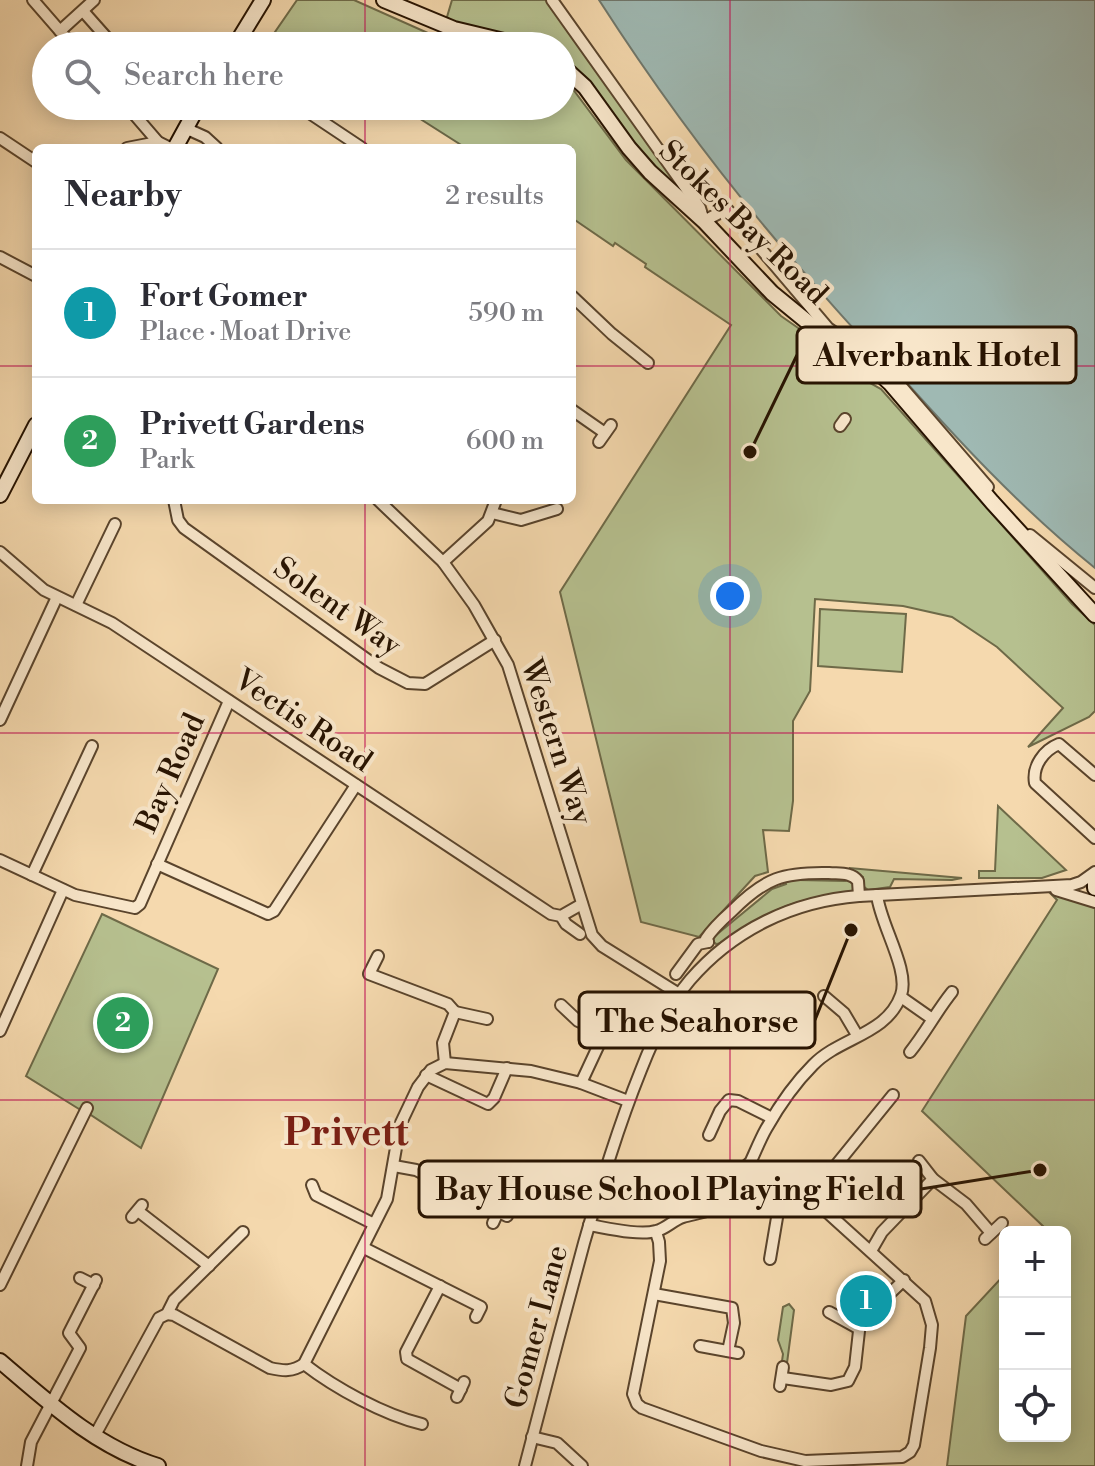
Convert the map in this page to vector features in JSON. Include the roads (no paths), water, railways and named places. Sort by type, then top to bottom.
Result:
[{"type":"street","points":[[33,0],[60,31],[94,0]]},
{"type":"street","points":[[244,32],[263,0]]},
{"type":"street","points":[[384,0],[467,32]]},
{"type":"street","points":[[552,0],[575,32]]},
{"type":"street","points":[[83,11],[102,32]]},
{"type":"street","points":[[576,34],[700,208],[704,221],[727,209],[828,328],[882,364],[1027,532],[1095,588]]},
{"type":"street","name":"Stokes Bay Road","points":[[576,79],[650,172],[704,221],[794,313],[876,368],[1095,615]]},
{"type":"street","points":[[139,120],[163,144]]},
{"type":"street","points":[[175,144],[190,120]]},
{"type":"street","points":[[320,120],[356,144]]},
{"type":"street","points":[[185,128],[213,144]]},
{"type":"street","points":[[0,138],[32,159]]},
{"type":"street","points":[[148,144],[158,142]]},
{"type":"street","points":[[0,257],[32,274]]},
{"type":"street","points":[[576,300],[648,363]]},
{"type":"street","points":[[576,413],[605,434]]},
{"type":"street","points":[[0,495],[32,433]]},
{"type":"street","name":"Solent Way","points":[[175,504],[178,520],[184,528],[379,668],[408,683],[425,684],[495,640]]},
{"type":"street","name":"Western Way","points":[[382,504],[443,562],[495,640],[517,692],[592,935],[602,946],[679,994]]},
{"type":"street","points":[[443,562],[488,521],[495,504]]},
{"type":"street","points":[[492,513],[521,520],[551,511],[543,504]]},
{"type":"street","points":[[76,605],[116,524]]},
{"type":"street","name":"Vectis Road","points":[[0,552],[44,590],[112,623],[551,914],[561,916],[580,934]]},
{"type":"street","points":[[0,720],[57,597]]},
{"type":"street","name":"Bay Road","points":[[63,890],[97,901],[135,908],[229,701]]},
{"type":"street","points":[[1095,775],[1059,744],[1038,762],[1033,773],[1035,783],[1095,838]]},
{"type":"street","points":[[32,875],[92,746]]},
{"type":"street","points":[[157,864],[268,914],[274,911],[356,785]]},
{"type":"street","points":[[0,860],[63,890],[0,1031]]},
{"type":"street","points":[[1047,887],[1081,882],[1095,872]]},
{"type":"street","points":[[716,953],[706,939],[710,932],[767,882],[810,873],[850,874],[858,881],[859,896]]},
{"type":"street","points":[[1095,878],[1095,888]]},
{"type":"street","points":[[1047,887],[1095,902]]},
{"type":"street","name":"Gomer Lane","points":[[525,1466],[608,1156],[649,1050],[679,994],[716,953],[783,912],[830,898],[1047,887]]},
{"type":"street","points":[[589,1225],[656,1232],[678,1219],[720,1205],[733,1192],[772,1118],[815,1063],[832,1049],[882,1024],[895,1009],[903,989],[877,895]]},
{"type":"street","points":[[561,916],[582,904]]},
{"type":"street","points":[[676,974],[698,944],[708,942]]},
{"type":"street","points":[[378,956],[369,974],[448,1004],[455,1012],[488,1018]]},
{"type":"street","points":[[910,1052],[952,992]]},
{"type":"street","points":[[824,995],[844,1013],[857,1035]]},
{"type":"street","points":[[901,997],[931,1018]]},
{"type":"street","points":[[561,1005],[578,1021],[606,1028],[581,1083]]},
{"type":"street","points":[[445,1063],[443,1043],[455,1012]]},
{"type":"street","points":[[94,1437],[143,1344],[159,1318],[167,1314],[270,1368],[295,1370],[304,1364],[387,1199],[397,1139],[405,1113],[426,1075],[445,1063],[556,1076],[628,1101]]},
{"type":"street","points":[[426,1075],[486,1104],[494,1098],[507,1068]]},
{"type":"street","points":[[811,1196],[874,1109],[893,1095]]},
{"type":"street","points":[[709,1137],[720,1111],[729,1100],[738,1101],[772,1118]]},
{"type":"street","points":[[0,1285],[87,1108]]},
{"type":"street","points":[[367,1134],[397,1139]]},
{"type":"street","points":[[919,1161],[933,1179],[966,1204],[988,1236],[1002,1223]]},
{"type":"street","points":[[656,1232],[660,1261],[633,1394],[637,1404],[761,1451],[805,1461],[902,1457],[910,1452],[914,1445],[932,1325],[925,1301],[811,1196],[786,1178],[748,1164]]},
{"type":"street","points":[[394,1166],[416,1170],[503,1214],[493,1223]]},
{"type":"street","points":[[770,1259],[786,1178]]},
{"type":"street","points":[[871,1251],[882,1232],[933,1179]]},
{"type":"street","points":[[312,1185],[316,1195],[374,1224]]},
{"type":"street","points":[[138,1211],[209,1266]]},
{"type":"street","points":[[167,1314],[174,1300],[238,1234]]},
{"type":"street","points":[[364,1248],[481,1307],[476,1317]]},
{"type":"street","points":[[27,1466],[31,1442],[80,1348],[69,1333],[95,1282],[80,1278]]},
{"type":"street","points":[[782,1377],[831,1385],[848,1381],[855,1367],[858,1328],[865,1316],[904,1280]]},
{"type":"street","points":[[440,1286],[406,1352],[407,1359],[461,1389]]},
{"type":"street","points":[[654,1294],[738,1306],[733,1352],[700,1346]]},
{"type":"street","points":[[828,1313],[858,1328]]},
{"type":"street","points":[[0,1361],[94,1437],[140,1464],[158,1466]]},
{"type":"street","points":[[304,1364],[324,1380],[404,1420],[422,1424]]},
{"type":"street","points":[[532,1437],[557,1443],[582,1466]]},
{"type":"water","points":[[599,0],[1095,0],[1095,568],[988,470],[822,293],[695,139]]},
{"type":"place","name":"Alverbank Hotel","points":[[750,452]]},
{"type":"place","name":"The Seahorse","points":[[851,930]]},
{"type":"place","name":"Privett Gardens","points":[[123,1023]]},
{"type":"place","name":"Bay House School Playing Field","points":[[1040,1170]]},
{"type":"place","name":"Fort Gomer","points":[[866,1301]]},
{"type":"district","name":"Privett","points":[[346,1133]]}]
